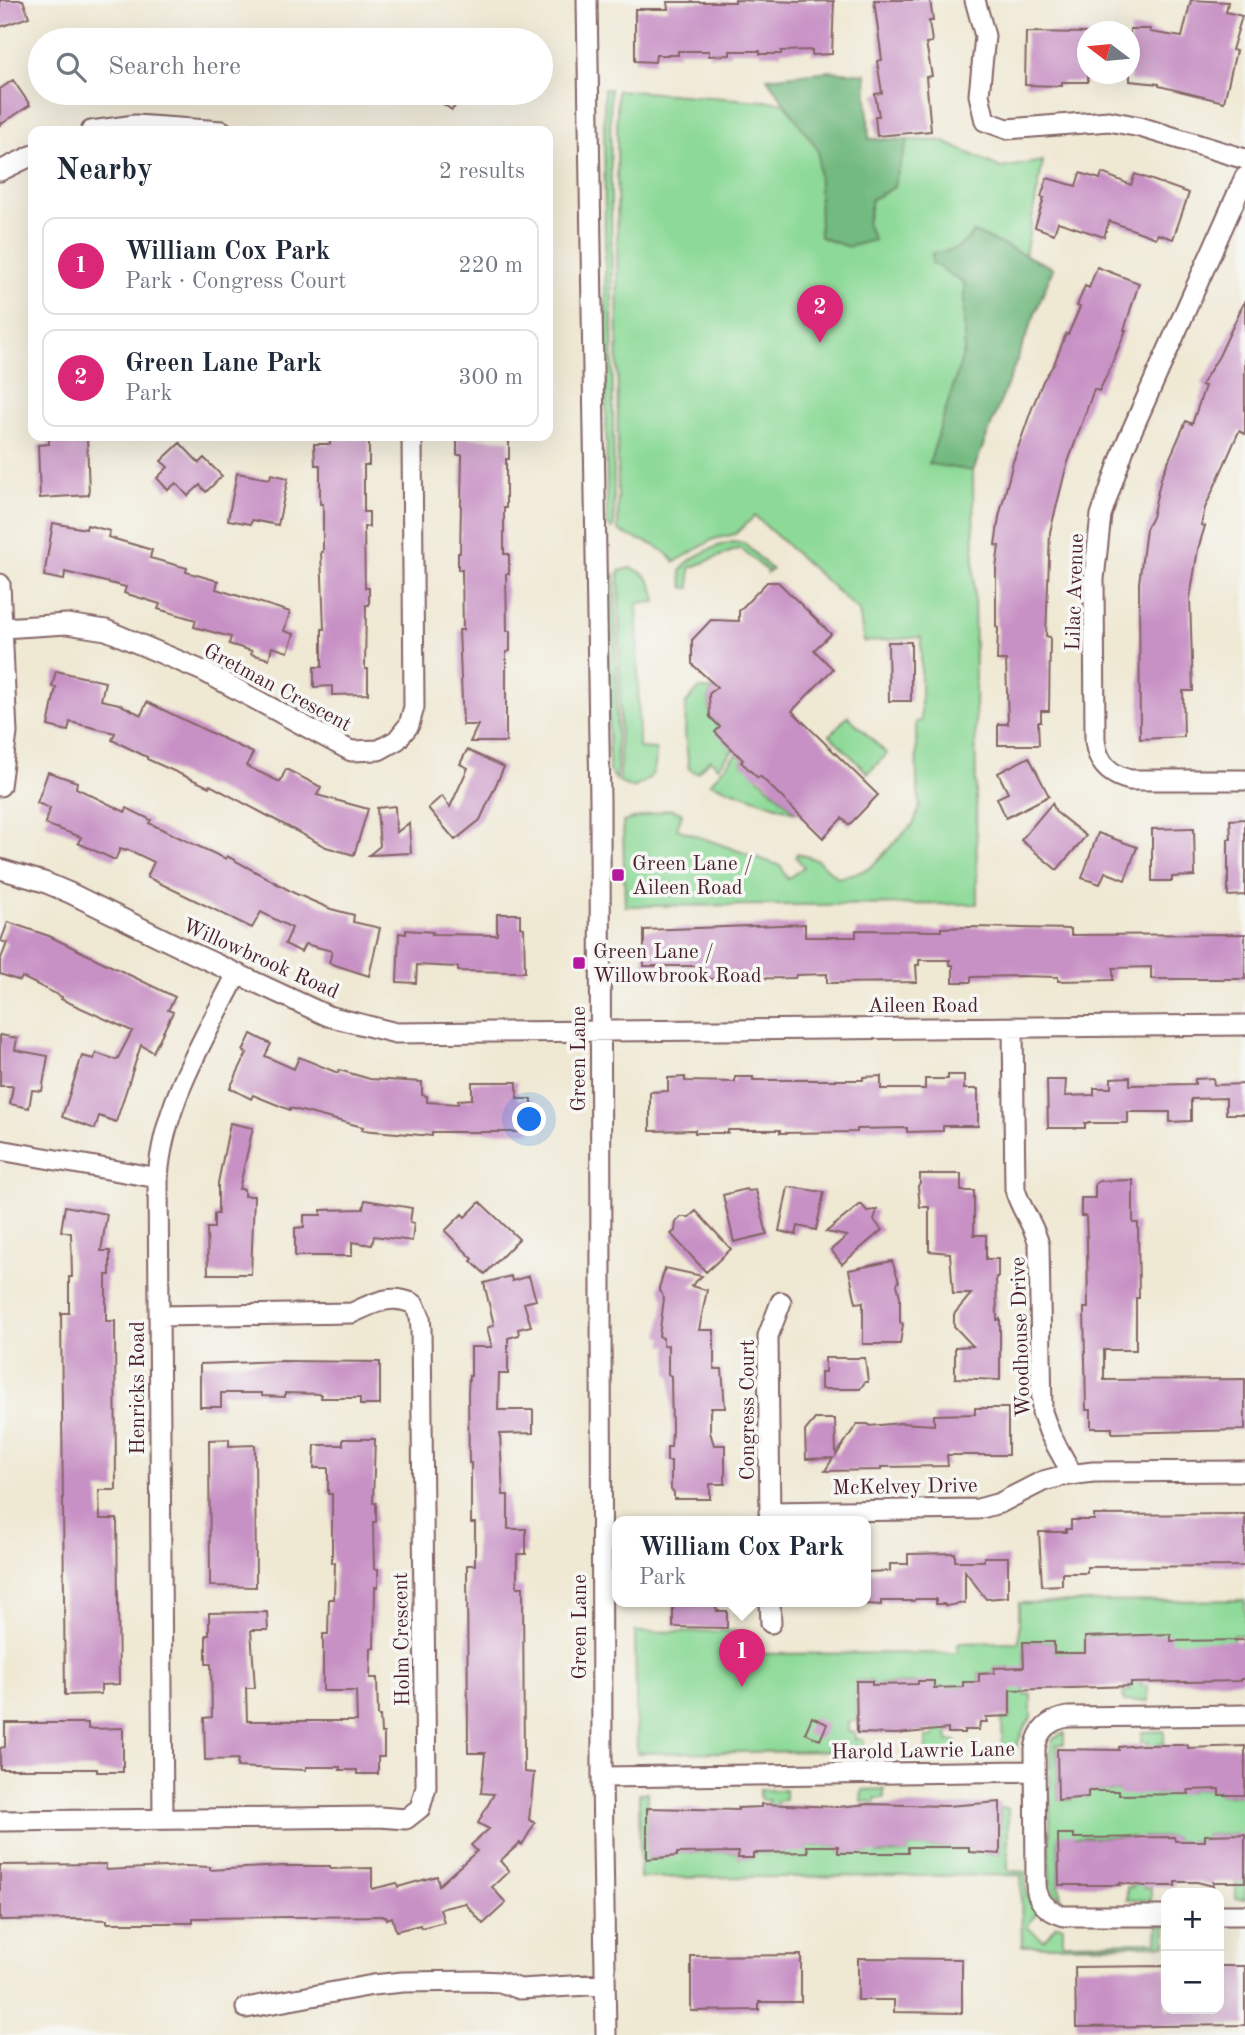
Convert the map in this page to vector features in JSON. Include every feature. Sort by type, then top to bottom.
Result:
[{"type":"street","name":"Green Lane","points":[[587,0],[601,1032],[602,1777],[606,2035]]},
{"type":"street","points":[[975,0],[985,36],[979,96],[985,121],[1007,129],[1109,121],[1140,127],[1245,159]]},
{"type":"street","points":[[128,126],[150,126]]},
{"type":"street","points":[[0,170],[28,157]]},
{"type":"street","name":"Lilac Avenue","points":[[1245,177],[1115,472],[1097,533],[1094,579],[1095,740],[1102,764],[1115,775],[1130,780],[1245,779]]},
{"type":"street","name":"Gretman Crescent","points":[[2,628],[67,624],[106,630],[204,671],[343,748],[369,752],[388,746],[403,733],[414,707],[412,441]]},
{"type":"street","points":[[0,584],[7,733],[0,786]]},
{"type":"street","name":"Willowbrook Road","points":[[0,869],[52,886],[328,1016],[396,1033],[601,1032]]},
{"type":"street","name":"Henricks Road","points":[[163,1819],[158,1178],[160,1151],[175,1100],[237,974]]},
{"type":"street","name":"Aileen Road","points":[[601,1032],[1245,1025]]},
{"type":"street","name":"Woodhouse Drive","points":[[1013,1028],[1015,1189],[1020,1205],[1033,1225],[1039,1245],[1042,1412],[1050,1434],[1072,1474]]},
{"type":"street","points":[[0,1150],[158,1178]]},
{"type":"street","name":"Holm Crescent","points":[[0,1821],[379,1817],[406,1819],[420,1808],[426,1787],[421,1317],[414,1304],[392,1298],[380,1300],[352,1313],[159,1316]]},
{"type":"street","name":"Congress Court","points":[[769,1516],[768,1336],[781,1302]]},
{"type":"street","name":"McKelvey Drive","points":[[769,1516],[978,1509],[1000,1503],[1043,1481],[1072,1474],[1245,1471]]},
{"type":"street","points":[[770,1607],[771,1623]]},
{"type":"street","name":"Harold Lawrie Lane","points":[[602,1777],[1035,1772],[1037,1739],[1043,1728],[1057,1719],[1074,1716],[1245,1715]]},
{"type":"street","points":[[1035,1772],[1036,1890],[1046,1908],[1065,1916],[1161,1916]]},
{"type":"street","points":[[1224,1915],[1245,1915]]},
{"type":"street","points":[[246,2008],[373,1984],[480,1981],[500,1982],[520,1989],[605,1984]]},
{"type":"green space","points":[[829,71],[866,74],[869,139],[908,140],[893,188],[872,199],[867,224],[874,240],[848,247],[820,237],[818,150],[767,78]]},
{"type":"green space","points":[[604,89],[610,89],[612,530],[607,523]]},
{"type":"green space","points":[[617,90],[817,105],[847,138],[942,141],[1001,168],[1043,161],[1025,255],[1053,268],[973,471],[977,904],[625,906],[623,822],[669,809],[682,813],[677,829],[781,866],[787,879],[804,867],[796,857],[797,853],[817,860],[838,878],[869,869],[914,823],[920,805],[916,722],[921,721],[921,637],[864,642],[859,611],[755,516],[735,534],[714,539],[675,562],[653,545],[618,530]]},
{"type":"green space","points":[[974,232],[1053,268],[973,471],[929,464],[964,351],[964,283],[932,263],[932,253],[956,248]]},
{"type":"green space","points":[[733,542],[744,543],[772,570],[767,573],[740,548],[690,568],[690,588],[684,588],[681,572],[689,562],[712,549]]},
{"type":"green space","points":[[630,568],[646,576],[656,602],[637,603],[639,748],[656,749],[656,763],[650,777],[633,788],[620,783],[619,571]]},
{"type":"green space","points":[[615,574],[617,780],[609,771],[607,584]]},
{"type":"green space","points":[[699,689],[714,689],[709,695],[710,717],[720,727],[733,750],[718,767],[710,759],[697,773],[689,769],[685,734],[686,703]]},
{"type":"green space","points":[[848,716],[887,754],[868,773],[830,735]]},
{"type":"green space","points":[[737,753],[743,759],[742,762],[797,813],[710,783]]},
{"type":"green space","points":[[1245,1600],[1245,1635],[1233,1635],[1233,1641],[1141,1682],[1141,1686],[1148,1686],[1148,1701],[1124,1701],[1123,1691],[1130,1691],[1131,1685],[1131,1637],[1085,1637],[1085,1653],[1054,1653],[1054,1642],[1024,1642],[1024,1689],[1025,1695],[1031,1694],[1031,1718],[1015,1751],[1003,1756],[1002,1719],[1009,1719],[1010,1716],[1009,1667],[994,1668],[994,1673],[979,1674],[979,1682],[948,1688],[948,1741],[956,1741],[956,1757],[927,1758],[926,1737],[934,1736],[934,1682],[872,1685],[871,1681],[856,1681],[857,1721],[848,1721],[848,1732],[854,1732],[855,1739],[864,1739],[864,1759],[852,1759],[839,1751],[637,1753],[635,1632],[744,1631],[744,1654],[958,1653],[958,1643],[1019,1642],[1019,1603]]},
{"type":"green space","points":[[1164,1731],[1164,1743],[1156,1745],[1157,1794],[1219,1789],[1219,1795],[1245,1795],[1245,1899],[1236,1899],[1235,1834],[1205,1835],[1205,1841],[1143,1837],[1143,1886],[1151,1888],[1151,1900],[1127,1900],[1127,1887],[1133,1887],[1135,1884],[1134,1837],[1058,1837],[1061,1899],[1054,1893],[1050,1880],[1050,1751],[1053,1739],[1064,1733],[1064,1744],[1057,1745],[1058,1799],[1072,1800],[1072,1797],[1087,1797],[1088,1791],[1119,1791],[1148,1745],[1148,1742],[1141,1742],[1142,1732]]},
{"type":"green space","points":[[884,1789],[884,1798],[875,1798],[877,1854],[908,1853],[908,1847],[969,1847],[985,1854],[1000,1854],[1000,1808],[1008,1808],[1008,1871],[1025,1872],[1027,1895],[1037,1912],[1027,1927],[1044,1940],[1056,1925],[1063,1926],[1063,1943],[1070,1943],[1157,1942],[1158,1926],[1161,1926],[1161,1945],[1022,1946],[1021,1875],[640,1878],[639,1794],[648,1792],[647,1859],[661,1859],[662,1856],[677,1853],[738,1852],[739,1858],[753,1858],[753,1853],[769,1853],[769,1800],[760,1800],[760,1790],[785,1790],[785,1800],[777,1801],[777,1851],[808,1851],[807,1846],[838,1846],[839,1853],[869,1853],[870,1801],[861,1801],[862,1790]]},
{"type":"building","points":[[0,0],[23,0],[29,17],[0,27]]},
{"type":"building","points":[[874,0],[930,0],[932,42],[926,43],[932,76],[926,77],[931,131],[877,136],[875,116],[879,116],[875,94],[882,93],[877,61],[882,60]]},
{"type":"building","points":[[1191,0],[1228,2],[1226,12],[1242,16],[1232,50],[1236,51],[1224,102],[1159,84],[1140,82],[1140,29],[1182,37]]},
{"type":"building","points":[[834,1],[832,54],[812,55],[812,50],[781,51],[781,54],[730,51],[730,55],[709,56],[709,51],[678,51],[678,55],[656,55],[655,62],[635,61],[635,9],[668,9],[667,2]]},
{"type":"building","points":[[1026,32],[1077,33],[1077,82],[1062,82],[1062,86],[1025,85]]},
{"type":"building","points":[[13,80],[30,105],[0,125],[0,89]]},
{"type":"building","points":[[1080,173],[1100,179],[1102,173],[1131,185],[1135,174],[1189,193],[1173,239],[1158,234],[1156,238],[1109,221],[1104,237],[1058,222],[1054,234],[1035,227],[1047,178],[1076,186]]},
{"type":"building","points":[[1097,267],[1139,283],[1126,330],[1108,373],[1099,391],[1094,389],[1066,468],[1050,532],[1046,636],[1050,637],[1049,711],[1041,711],[1041,722],[1038,722],[1039,745],[998,745],[998,724],[1008,724],[1006,660],[997,660],[996,569],[999,546],[995,545],[999,517],[1013,462],[1032,408],[1066,334],[1068,335],[1080,307],[1077,306],[1085,286],[1089,288]]},
{"type":"building","points":[[1245,300],[1245,434],[1239,431],[1205,508],[1201,525],[1205,526],[1198,549],[1190,598],[1193,691],[1183,691],[1184,737],[1140,739],[1139,583],[1146,529],[1152,517],[1161,478],[1186,421],[1192,424],[1205,386],[1201,385],[1219,356]]},
{"type":"building","points":[[49,441],[87,441],[89,495],[40,498],[38,445],[49,444]]},
{"type":"building","points":[[330,441],[369,441],[369,465],[364,465],[364,512],[369,512],[369,527],[364,527],[365,588],[369,588],[369,605],[366,605],[365,669],[368,669],[368,694],[332,695],[332,686],[314,687],[314,667],[322,667],[324,629],[321,552],[323,504],[320,504],[320,465],[315,465],[314,444],[330,444]]},
{"type":"building","points":[[457,441],[509,441],[504,508],[504,554],[509,554],[509,574],[506,574],[507,631],[510,631],[510,651],[506,652],[506,742],[470,742],[478,725],[463,725],[459,630],[463,630],[462,570],[458,570],[462,455],[457,455]]},
{"type":"building","points":[[180,443],[199,463],[204,458],[222,476],[206,492],[200,485],[188,496],[176,483],[168,490],[157,478],[168,467],[161,461]]},
{"type":"building","points":[[237,473],[270,479],[271,474],[288,478],[278,525],[252,520],[251,524],[228,520]]},
{"type":"building","points":[[53,523],[86,529],[87,525],[110,531],[108,537],[152,550],[150,558],[187,568],[186,572],[218,581],[216,589],[290,612],[284,631],[294,634],[288,652],[272,647],[269,659],[251,654],[252,651],[229,644],[231,637],[194,627],[196,620],[158,609],[160,604],[124,593],[126,587],[65,572],[64,580],[44,576]]},
{"type":"building","points":[[767,582],[778,582],[831,634],[814,650],[833,669],[792,711],[878,795],[849,825],[842,818],[823,838],[760,776],[758,778],[741,762],[743,760],[715,732],[720,727],[710,717],[709,694],[717,687],[692,664],[692,640],[711,620],[739,621],[739,611]]},
{"type":"building","points":[[888,642],[911,642],[911,701],[889,701]]},
{"type":"building","points":[[56,671],[105,682],[101,700],[119,704],[141,715],[147,702],[253,753],[246,766],[280,782],[286,769],[321,787],[317,795],[368,809],[354,855],[326,847],[210,785],[209,787],[147,759],[112,740],[115,733],[70,722],[68,731],[48,726],[56,687],[52,687]]},
{"type":"building","points":[[467,750],[504,767],[480,820],[455,840],[428,808],[442,796],[450,807],[468,768],[460,764]]},
{"type":"building","points":[[1029,757],[1049,796],[1006,818],[997,798],[1008,793],[998,773]]},
{"type":"building","points":[[48,772],[77,782],[76,788],[125,812],[127,808],[151,820],[149,823],[226,859],[227,856],[294,893],[331,909],[354,915],[353,922],[380,928],[369,976],[329,963],[332,951],[305,944],[301,952],[285,944],[292,928],[261,912],[252,928],[147,877],[154,862],[127,849],[120,849],[115,860],[78,843],[81,837],[45,824],[50,808],[37,803]]},
{"type":"building","points":[[1052,803],[1056,812],[1086,836],[1057,870],[1021,840]]},
{"type":"building","points":[[395,806],[396,833],[409,823],[411,853],[369,855],[380,846],[377,808]]},
{"type":"building","points":[[1245,819],[1245,895],[1228,896],[1230,820]]},
{"type":"building","points":[[1194,828],[1195,876],[1172,877],[1172,881],[1152,881],[1152,829]]},
{"type":"building","points":[[1098,833],[1137,847],[1125,880],[1105,872],[1100,884],[1082,878]]},
{"type":"building","points":[[497,914],[520,914],[520,927],[524,928],[525,972],[458,971],[458,967],[417,965],[416,983],[397,982],[399,933],[406,934],[406,930],[433,932],[432,934],[497,935]]},
{"type":"building","points":[[8,922],[49,936],[175,997],[168,1010],[173,1012],[153,1052],[141,1045],[116,1122],[99,1116],[95,1129],[62,1117],[82,1056],[94,1059],[96,1053],[117,1060],[132,1031],[61,999],[62,997],[22,977],[20,981],[0,974],[0,961],[7,943],[1,941]]},
{"type":"building","points":[[805,924],[805,937],[856,937],[856,930],[941,931],[941,928],[971,927],[1071,929],[1071,935],[1245,934],[1245,979],[1151,979],[1151,967],[1113,968],[1113,980],[1058,981],[1058,977],[1020,976],[971,977],[971,982],[953,982],[953,965],[950,965],[950,960],[919,960],[919,965],[916,965],[917,982],[827,983],[827,974],[796,975],[795,978],[697,979],[697,966],[644,966],[644,930]]},
{"type":"building","points":[[251,1034],[271,1044],[265,1056],[294,1069],[299,1057],[338,1073],[339,1070],[370,1079],[422,1082],[422,1095],[427,1096],[427,1102],[458,1104],[458,1100],[472,1099],[472,1082],[517,1082],[517,1099],[532,1099],[532,1132],[432,1132],[432,1136],[362,1130],[363,1127],[290,1110],[253,1095],[251,1099],[230,1088],[247,1053],[243,1051]]},
{"type":"building","points":[[0,1035],[17,1038],[15,1050],[48,1056],[42,1091],[32,1090],[29,1108],[10,1104],[13,1086],[0,1086]]},
{"type":"building","points":[[948,1075],[964,1075],[964,1089],[978,1089],[978,1126],[943,1126],[943,1131],[907,1132],[907,1128],[780,1133],[780,1130],[728,1130],[728,1133],[695,1133],[695,1130],[650,1131],[650,1092],[668,1091],[668,1078],[735,1082],[735,1077],[753,1077],[753,1080],[863,1080],[863,1077],[881,1076],[881,1089],[925,1089],[925,1079],[948,1079]]},
{"type":"building","points":[[1130,1077],[1130,1085],[1195,1084],[1195,1079],[1213,1078],[1214,1085],[1245,1084],[1245,1114],[1226,1114],[1226,1098],[1191,1099],[1191,1121],[1170,1122],[1170,1112],[1128,1112],[1128,1123],[1085,1123],[1085,1128],[1048,1128],[1047,1080],[1066,1080],[1065,1096],[1094,1095],[1094,1088],[1111,1088],[1111,1078]]},
{"type":"building","points":[[230,1123],[253,1128],[239,1189],[244,1189],[244,1196],[254,1196],[251,1274],[208,1274],[207,1228],[214,1228],[214,1214],[218,1214],[218,1183]]},
{"type":"building","points":[[920,1174],[961,1174],[961,1191],[974,1191],[974,1235],[986,1235],[986,1259],[998,1259],[996,1277],[997,1320],[1000,1319],[1000,1380],[955,1378],[955,1347],[973,1346],[954,1326],[954,1314],[971,1294],[953,1294],[950,1253],[929,1251],[929,1207],[920,1207]]},
{"type":"building","points":[[1133,1180],[1133,1223],[1138,1223],[1139,1298],[1136,1298],[1136,1350],[1104,1350],[1104,1380],[1245,1379],[1245,1430],[1112,1433],[1112,1428],[1091,1428],[1091,1410],[1086,1410],[1086,1216],[1081,1216],[1081,1198],[1095,1198],[1095,1184],[1100,1181]]},
{"type":"building","points":[[788,1187],[824,1192],[816,1230],[798,1226],[796,1235],[779,1231]]},
{"type":"building","points":[[746,1189],[756,1190],[767,1234],[734,1242],[723,1195]]},
{"type":"building","points":[[365,1200],[412,1208],[412,1241],[374,1236],[372,1245],[352,1242],[352,1256],[295,1256],[295,1228],[304,1227],[304,1215],[321,1215],[321,1210],[363,1209]]},
{"type":"building","points":[[480,1202],[519,1239],[485,1274],[445,1231],[462,1214],[465,1217]]},
{"type":"building","points":[[861,1204],[867,1211],[877,1210],[874,1220],[882,1230],[842,1264],[831,1250],[847,1236],[826,1232]]},
{"type":"building","points":[[65,1206],[107,1214],[101,1251],[110,1251],[110,1275],[106,1275],[106,1321],[115,1321],[116,1490],[99,1490],[100,1519],[117,1519],[119,1684],[101,1685],[101,1694],[65,1695],[61,1313],[69,1313],[69,1277],[72,1277],[71,1233],[61,1231]]},
{"type":"building","points":[[696,1211],[731,1249],[706,1272],[671,1234],[681,1217],[689,1217]]},
{"type":"building","points":[[892,1261],[899,1281],[900,1322],[903,1324],[900,1344],[863,1344],[863,1302],[856,1303],[849,1270]]},
{"type":"building","points":[[665,1268],[702,1276],[691,1286],[707,1290],[699,1330],[714,1330],[714,1369],[722,1369],[725,1408],[711,1408],[710,1412],[710,1432],[714,1445],[725,1445],[725,1484],[710,1484],[710,1499],[674,1499],[674,1492],[671,1490],[671,1461],[667,1461],[667,1447],[671,1447],[672,1431],[671,1376],[668,1374],[668,1345],[663,1346],[663,1338],[659,1336],[664,1299],[659,1288]]},
{"type":"building","points":[[511,1276],[512,1281],[529,1276],[536,1300],[524,1303],[531,1326],[518,1329],[519,1335],[508,1338],[508,1374],[499,1374],[498,1410],[533,1410],[533,1433],[500,1434],[503,1495],[508,1495],[508,1529],[526,1529],[526,1554],[517,1554],[517,1587],[523,1587],[524,1772],[534,1773],[529,1820],[535,1823],[522,1845],[520,1843],[500,1861],[509,1871],[492,1887],[506,1903],[483,1924],[465,1903],[440,1909],[444,1922],[396,1931],[392,1917],[387,1919],[386,1916],[193,1918],[193,1923],[107,1923],[107,1920],[81,1919],[0,1920],[0,1865],[106,1864],[106,1870],[185,1866],[210,1867],[210,1870],[283,1866],[372,1868],[372,1889],[397,1883],[398,1887],[437,1876],[439,1885],[477,1851],[471,1845],[489,1829],[478,1823],[494,1794],[481,1793],[485,1753],[468,1753],[467,1565],[475,1565],[475,1523],[471,1523],[469,1463],[469,1376],[471,1347],[492,1347],[487,1328],[494,1325],[484,1283]]},
{"type":"building","points":[[825,1358],[865,1358],[868,1382],[860,1389],[821,1389],[821,1372],[825,1372]]},
{"type":"building","points":[[380,1362],[380,1405],[360,1405],[360,1398],[321,1398],[321,1394],[285,1393],[285,1397],[262,1396],[262,1393],[221,1393],[221,1407],[200,1407],[200,1364]]},
{"type":"building","points":[[975,1408],[1008,1408],[1008,1455],[947,1455],[948,1466],[881,1467],[881,1470],[825,1471],[833,1458],[806,1459],[805,1431],[815,1419],[835,1419],[836,1455],[857,1424],[934,1425],[934,1415],[975,1414]]},
{"type":"building","points":[[229,1439],[229,1446],[255,1445],[256,1587],[210,1586],[209,1440]]},
{"type":"building","points":[[343,1439],[375,1439],[373,1503],[376,1503],[376,1522],[373,1522],[374,1569],[378,1569],[378,1587],[375,1587],[374,1648],[371,1648],[370,1678],[377,1678],[378,1716],[381,1733],[384,1733],[384,1757],[378,1757],[378,1774],[357,1774],[357,1770],[340,1770],[340,1767],[306,1767],[306,1770],[237,1767],[238,1759],[205,1760],[204,1718],[212,1717],[211,1664],[206,1664],[209,1613],[267,1612],[268,1630],[251,1630],[255,1688],[246,1688],[247,1721],[357,1721],[356,1691],[323,1691],[323,1634],[328,1634],[329,1599],[334,1599],[335,1563],[332,1563],[332,1494],[328,1494],[328,1468],[314,1468],[315,1445],[343,1445]]},
{"type":"building","points":[[1245,1514],[1245,1566],[1087,1567],[1087,1573],[1062,1573],[1062,1585],[1042,1586],[1039,1532],[1066,1532],[1066,1529],[1071,1529],[1071,1520],[1094,1520],[1094,1515]]},
{"type":"building","points":[[955,1553],[955,1561],[984,1561],[984,1557],[1008,1557],[1008,1597],[986,1599],[965,1571],[965,1603],[946,1606],[936,1604],[936,1599],[916,1599],[881,1601],[881,1605],[871,1604],[871,1572],[890,1571],[890,1564],[908,1564],[908,1554]]},
{"type":"building","points":[[673,1607],[716,1607],[717,1611],[727,1611],[727,1628],[673,1627]]},
{"type":"building","points":[[1171,1634],[1171,1641],[1245,1640],[1245,1679],[1010,1690],[1010,1716],[986,1717],[987,1722],[980,1722],[979,1730],[964,1730],[964,1733],[948,1733],[948,1729],[896,1734],[857,1733],[856,1681],[872,1681],[872,1685],[934,1681],[934,1688],[963,1687],[963,1682],[979,1682],[979,1674],[994,1673],[994,1668],[1024,1667],[1023,1642],[1054,1642],[1054,1653],[1085,1653],[1085,1637]]},
{"type":"building","points":[[812,1717],[827,1724],[820,1740],[805,1733]]},
{"type":"building","points":[[5,1723],[88,1723],[88,1729],[123,1728],[123,1772],[97,1772],[97,1769],[0,1769],[0,1748],[5,1747]]},
{"type":"building","points":[[1188,1745],[1188,1748],[1245,1746],[1245,1795],[1219,1795],[1219,1789],[1188,1790],[1189,1794],[1119,1795],[1119,1791],[1088,1791],[1088,1797],[1058,1800],[1057,1749],[1119,1750],[1119,1747]]},
{"type":"building","points":[[1000,1802],[1000,1854],[969,1852],[969,1847],[908,1847],[908,1853],[838,1853],[838,1846],[807,1846],[808,1852],[753,1853],[753,1858],[738,1858],[738,1852],[677,1853],[677,1856],[647,1859],[647,1808],[738,1810],[761,1807],[761,1804],[838,1807],[868,1804],[946,1806]]},
{"type":"building","points":[[1058,1834],[1074,1834],[1074,1838],[1174,1837],[1175,1841],[1205,1841],[1205,1835],[1245,1834],[1245,1882],[1213,1882],[1213,1886],[1197,1882],[1175,1882],[1175,1886],[1120,1883],[1059,1885]]},
{"type":"building","points":[[801,1955],[801,2002],[759,2002],[759,2010],[691,2011],[691,1956]]},
{"type":"building","points":[[858,1958],[962,1959],[962,2013],[894,2012],[894,2000],[858,2000]]},
{"type":"building","points":[[1161,1966],[1161,2014],[1224,2014],[1224,1966],[1245,1966],[1245,2025],[1076,2027],[1075,1967]]},
{"type":"place","name":"Green Lane Park","points":[[820,343]]},
{"type":"place","name":"Green Lane / Aileen Road","points":[[618,875]]},
{"type":"place","name":"Green Lane / Willowbrook Road","points":[[579,963]]},
{"type":"place","name":"William Cox Park","points":[[742,1687]]}]
